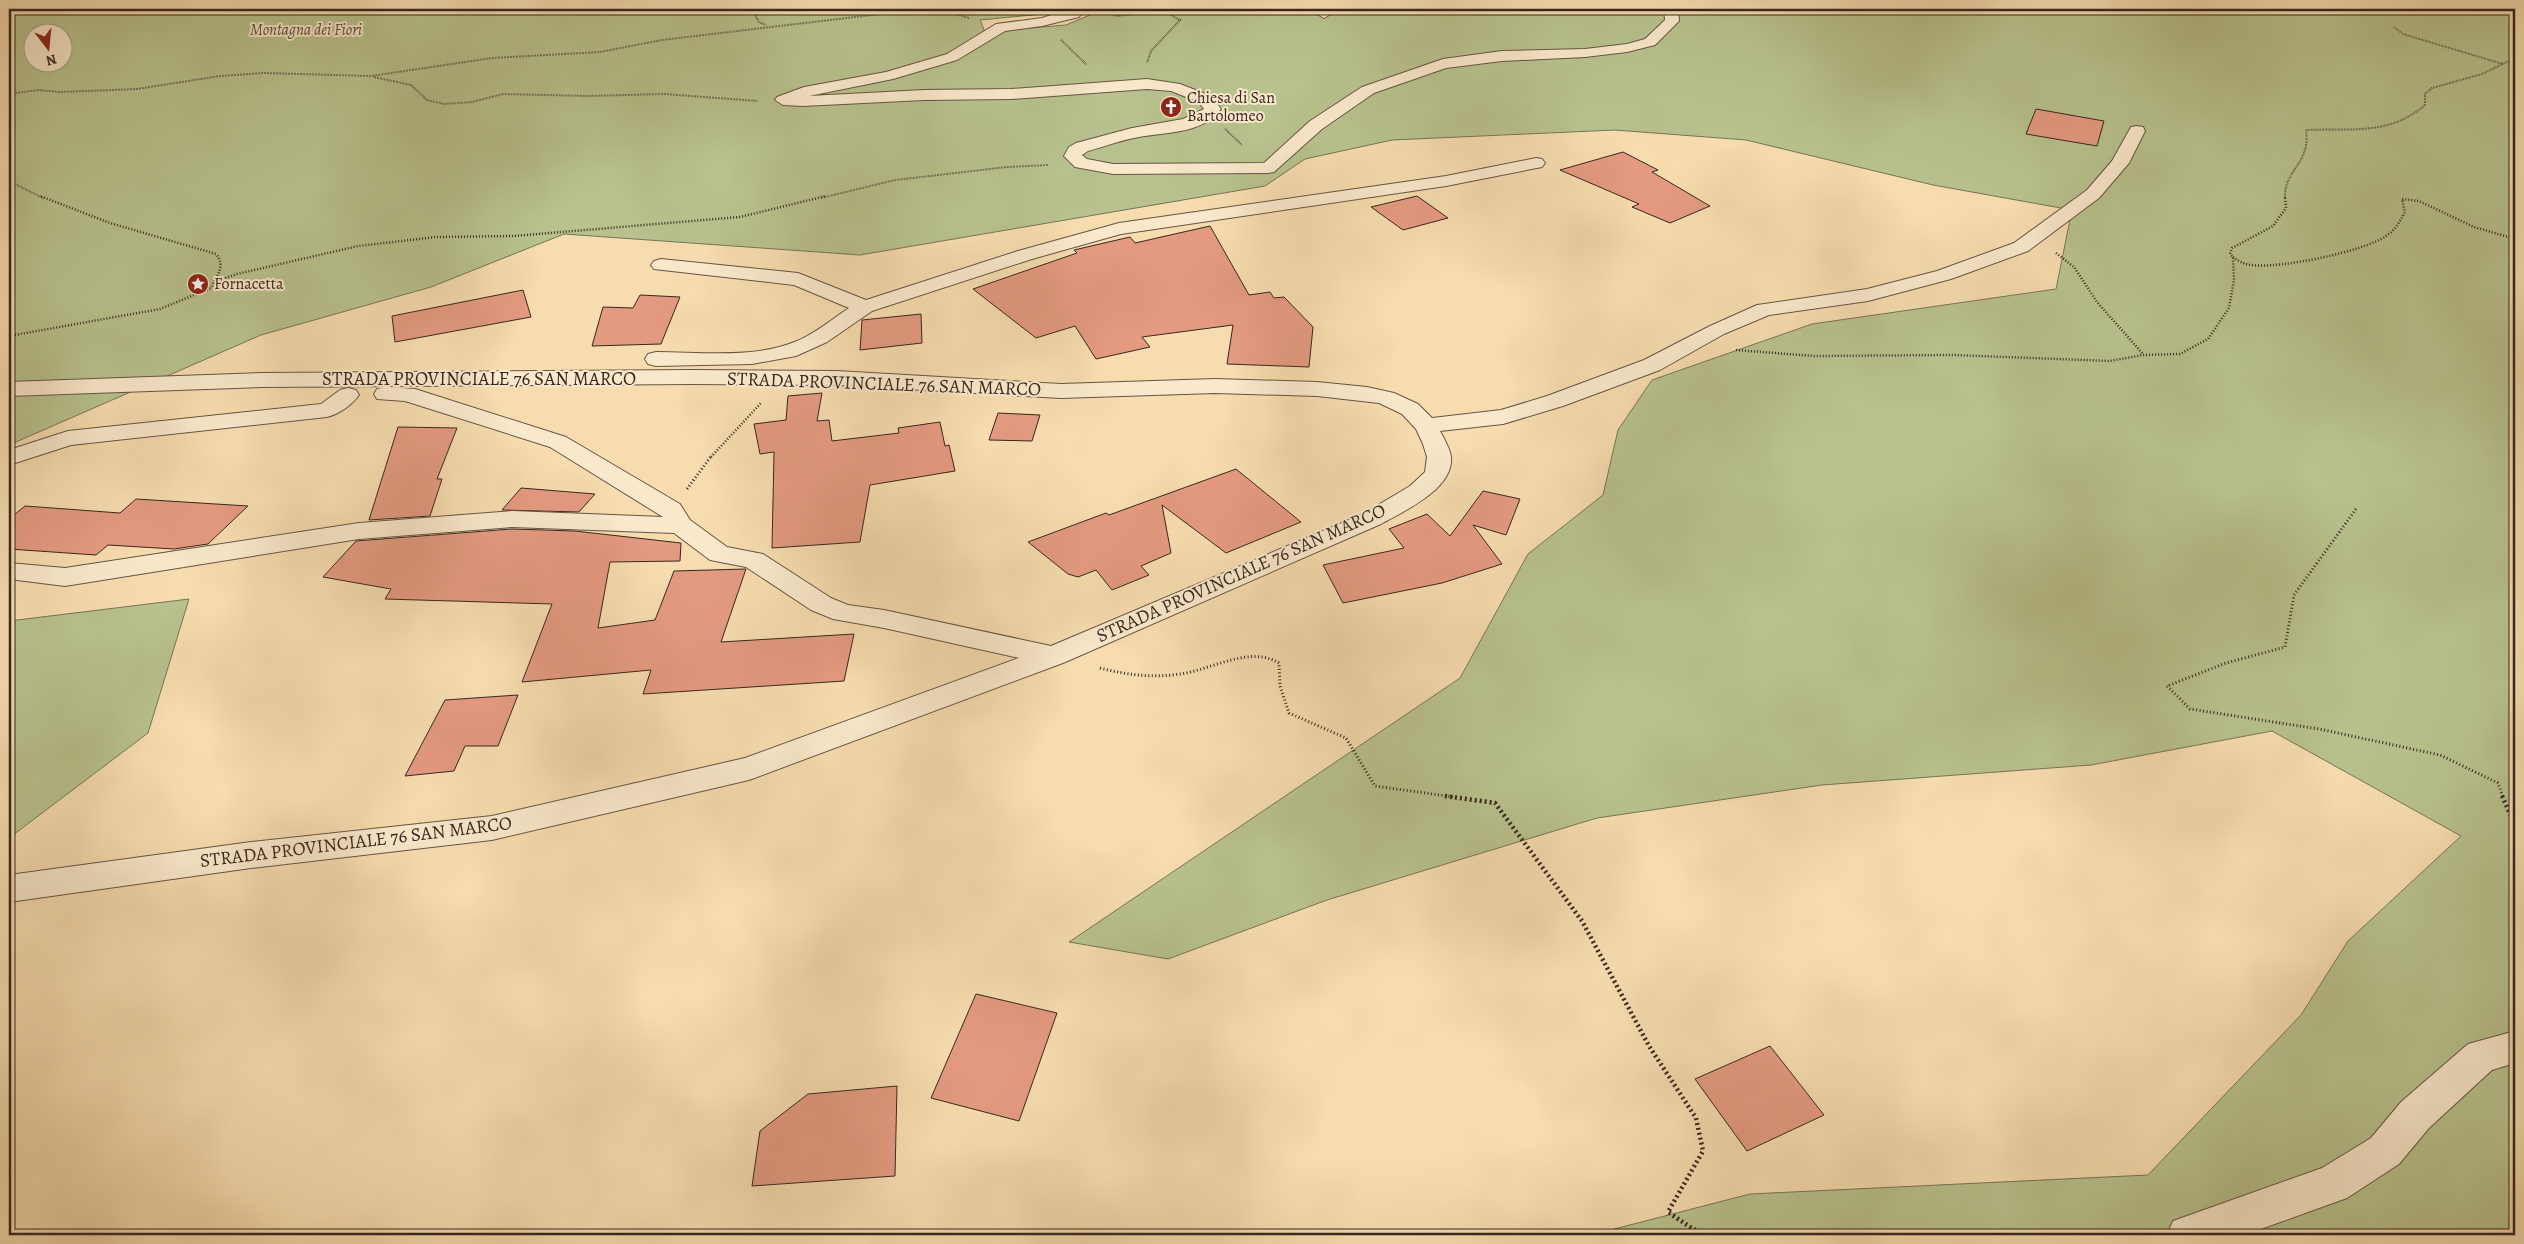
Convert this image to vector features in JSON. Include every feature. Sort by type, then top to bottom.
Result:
[{"type":"street","points":[[783,100],[803,102],[924,94],[1011,94],[1129,85],[1174,87],[1205,99],[1213,109],[1210,115],[1199,120],[1132,133],[1082,147],[1075,151],[1073,156],[1082,164],[1113,169],[1186,167],[1268,168],[1316,125],[1368,90],[1443,64],[1502,56],[1585,53],[1627,48],[1650,42],[1672,21],[1671,9]]},
{"type":"street","points":[[783,100],[810,90],[888,76],[952,57],[1001,27],[1042,22],[1073,12]]},
{"type":"street","points":[[1426,426],[1503,417],[1554,401],[1652,365],[1717,330],[1764,309],[1868,295],[1944,275],[2021,247],[2093,194],[2120,163],[2137,131]]},
{"type":"street","points":[[454,379],[480,364],[777,354],[806,345],[865,307],[1025,255],[1119,229],[1446,181],[1536,163]]},
{"type":"street","points":[[1268,168],[1279,206]]},
{"type":"street","points":[[661,265],[798,279],[865,307]]},
{"type":"street","name":"STRADA PROVINCIALE 76 SAN MARCO","points":[[9,391],[263,380],[782,377],[838,378],[1061,391],[1215,386],[1317,389],[1386,398],[1410,409],[1426,426],[1439,457],[1437,474],[1419,491],[1372,519],[1053,656],[749,769],[492,828],[250,855],[9,889]]},
{"type":"street","points":[[9,391],[25,397],[407,394],[558,442],[675,517],[719,554],[754,560],[821,604],[843,613],[884,619],[1053,656]]},
{"type":"street","points":[[9,458],[68,438],[327,410],[348,395]]},
{"type":"street","points":[[9,571],[65,577],[359,531],[512,519],[675,517]]},
{"type":"street","points":[[2187,1235],[2333,1184],[2385,1151],[2416,1115],[2481,1056],[2515,1048]]},
{"type":"path","points":[[761,9],[755,15],[759,22],[767,26]]},
{"type":"path","points":[[371,76],[492,58],[600,52],[662,40],[922,9]]},
{"type":"path","points":[[926,9],[945,11],[1001,27]]},
{"type":"path","points":[[1073,12],[1079,19],[1109,12],[1116,16],[1163,11],[1180,20],[1151,51],[1146,66],[1123,76],[1129,85]]},
{"type":"path","points":[[1042,22],[1104,83],[1129,85]]},
{"type":"path","points":[[2394,27],[2403,34],[2503,64]]},
{"type":"path","points":[[1686,347],[1767,351],[1814,356],[1954,355],[2110,361],[2143,355],[2180,354],[2208,339],[2229,308],[2234,280],[2233,258],[2230,254],[2232,248],[2273,226],[2286,208],[2284,192],[2289,175],[2302,161],[2307,150],[2306,130],[2395,126],[2416,115],[2425,106],[2426,94],[2432,88],[2482,74],[2515,58]]},
{"type":"path","points":[[9,94],[38,90],[60,92],[137,88],[220,76],[264,73],[371,76],[404,82],[422,90],[427,100],[444,104],[472,102],[503,94],[587,96],[664,94],[761,101],[783,100]]},
{"type":"path","points":[[1210,115],[1268,168]]},
{"type":"path","points":[[214,282],[237,274],[358,246],[436,237],[514,236],[740,218],[895,180],[1007,167],[1082,164]]},
{"type":"path","points":[[9,181],[44,200],[86,217],[216,254],[221,260],[221,268],[211,288],[160,309],[9,336]]},
{"type":"path","points":[[2233,258],[2240,263],[2249,264],[2286,263],[2366,247],[2386,237],[2399,224],[2405,212],[2402,199],[2420,200],[2474,227],[2515,239]]},
{"type":"path","points":[[2027,242],[2052,250],[2074,267],[2097,302],[2143,355]]},
{"type":"path","points":[[675,517],[718,448],[732,437],[782,377]]},
{"type":"path","points":[[2356,508],[2294,595],[2285,647],[2226,662],[2167,686],[2190,710],[2319,729],[2440,755],[2498,783],[2509,815],[2515,824]]},
{"type":"path","points":[[1053,656],[1131,676],[1180,674],[1247,657],[1268,656],[1279,664],[1280,686],[1288,713],[1346,738],[1375,786],[1495,803],[1582,921],[1649,1046],[1696,1118],[1703,1151],[1668,1212],[1693,1229],[1710,1235]]},
{"type":"green space","name":"Montagna dei Fiori","points":[[9,9],[1063,9],[1064,12],[980,20],[985,32],[1066,25],[1090,15],[1092,9],[2515,9],[2515,1235],[1591,1235],[1750,1194],[2148,1175],[2301,1015],[2348,941],[2461,836],[2272,731],[2091,765],[1822,785],[1597,818],[1327,900],[1168,959],[1069,942],[1460,678],[1528,554],[1603,495],[1618,430],[1652,380],[1812,324],[2056,289],[2072,210],[1933,185],[1746,140],[1615,130],[1392,140],[1305,159],[1265,186],[860,255],[564,234],[431,287],[261,335],[9,445]]},
{"type":"green space","points":[[189,599],[148,733],[9,838],[9,621]]},
{"type":"building","points":[[2036,109],[2104,121],[2097,146],[2026,134]]},
{"type":"building","points":[[1623,152],[1658,170],[1652,172],[1710,206],[1670,223],[1632,207],[1639,204],[1560,170]]},
{"type":"building","points":[[1417,196],[1448,218],[1403,230],[1371,207]]},
{"type":"building","points":[[1210,226],[1249,295],[1270,292],[1274,298],[1284,297],[1313,327],[1309,367],[1227,364],[1233,325],[1142,337],[1150,347],[1096,359],[1075,326],[1036,338],[973,289],[1077,253],[1074,250],[1130,237],[1135,243]]},
{"type":"building","points":[[523,290],[531,317],[395,342],[392,316]]},
{"type":"building","points":[[640,295],[680,297],[661,344],[592,346],[603,307],[633,308]]},
{"type":"building","points":[[921,314],[922,343],[860,350],[862,320]]},
{"type":"building","points":[[822,393],[817,421],[829,420],[832,441],[899,433],[898,428],[940,422],[945,446],[949,445],[955,471],[870,485],[860,542],[772,548],[774,452],[760,454],[754,424],[786,420],[788,396]]},
{"type":"building","points":[[998,413],[1040,415],[1032,441],[989,440]]},
{"type":"building","points":[[398,427],[457,428],[437,479],[442,479],[430,516],[369,520]]},
{"type":"building","points":[[1236,469],[1301,522],[1226,553],[1162,505],[1171,553],[1141,566],[1149,575],[1112,590],[1096,570],[1078,577],[1068,574],[1028,542],[1106,513],[1109,515]]},
{"type":"building","points":[[521,488],[595,494],[579,512],[502,510]]},
{"type":"building","points":[[1483,491],[1520,499],[1506,535],[1473,525],[1502,564],[1442,583],[1343,603],[1323,565],[1404,548],[1389,529],[1427,514],[1450,536]]},
{"type":"building","points":[[136,499],[248,506],[208,544],[174,549],[108,545],[96,555],[9,549],[9,519],[25,506],[120,513]]},
{"type":"building","points":[[512,529],[575,531],[681,543],[680,561],[610,562],[598,628],[655,620],[674,571],[746,569],[721,642],[854,634],[844,681],[643,694],[651,670],[522,682],[552,604],[385,599],[391,589],[323,577],[356,541]]},
{"type":"building","points":[[518,695],[498,746],[465,746],[454,771],[405,776],[445,700]]},
{"type":"building","points":[[976,994],[1057,1013],[1019,1121],[931,1098]]},
{"type":"building","points":[[1770,1046],[1824,1115],[1747,1151],[1695,1079]]},
{"type":"building","points":[[897,1086],[895,1176],[752,1186],[760,1131],[808,1094]]},
{"type":"place","name":"Chiesa di San Bartolomeo","points":[[1171,107]]},
{"type":"place","name":"Fornacetta","points":[[198,284]]}]
